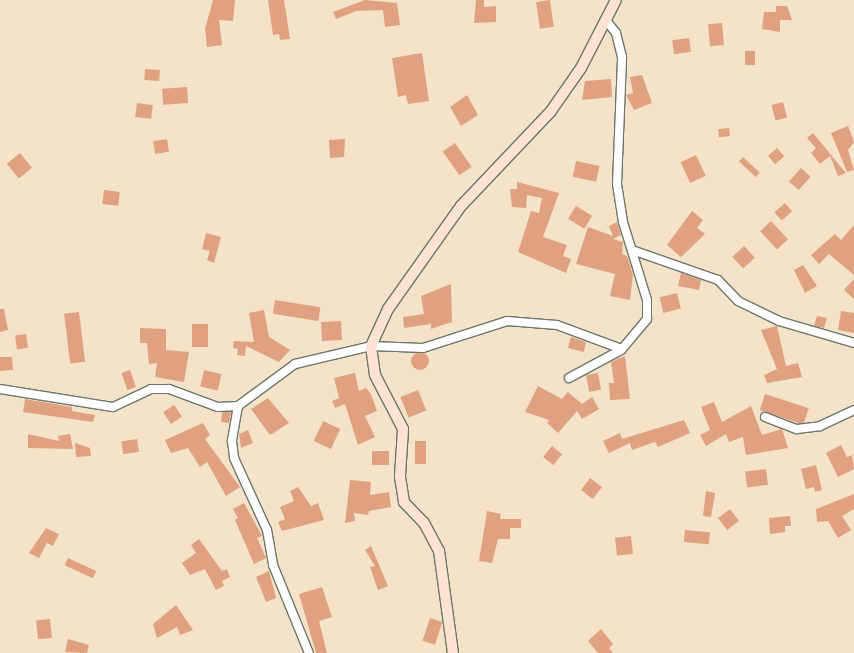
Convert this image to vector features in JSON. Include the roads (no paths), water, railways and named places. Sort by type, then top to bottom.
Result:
[{"type":"main road","points":[[453,653],[444,569],[432,535],[404,502],[400,476],[402,430],[375,375],[371,346],[388,309],[461,206],[551,111],[616,0]]},
{"type":"street","points":[[569,378],[622,349],[647,319],[647,300],[632,250],[617,184],[622,57],[616,32],[606,20]]},
{"type":"street","points":[[632,250],[718,280],[738,301],[779,321],[854,343]]},
{"type":"street","points":[[0,390],[113,407],[150,389],[169,389],[218,407],[238,406],[295,364],[371,346],[423,348],[488,326],[536,321],[622,349]]},
{"type":"street","points":[[238,406],[232,441],[234,458],[267,530],[273,565],[309,653]]},
{"type":"street","points":[[765,417],[797,429],[820,426],[854,410]]}]
